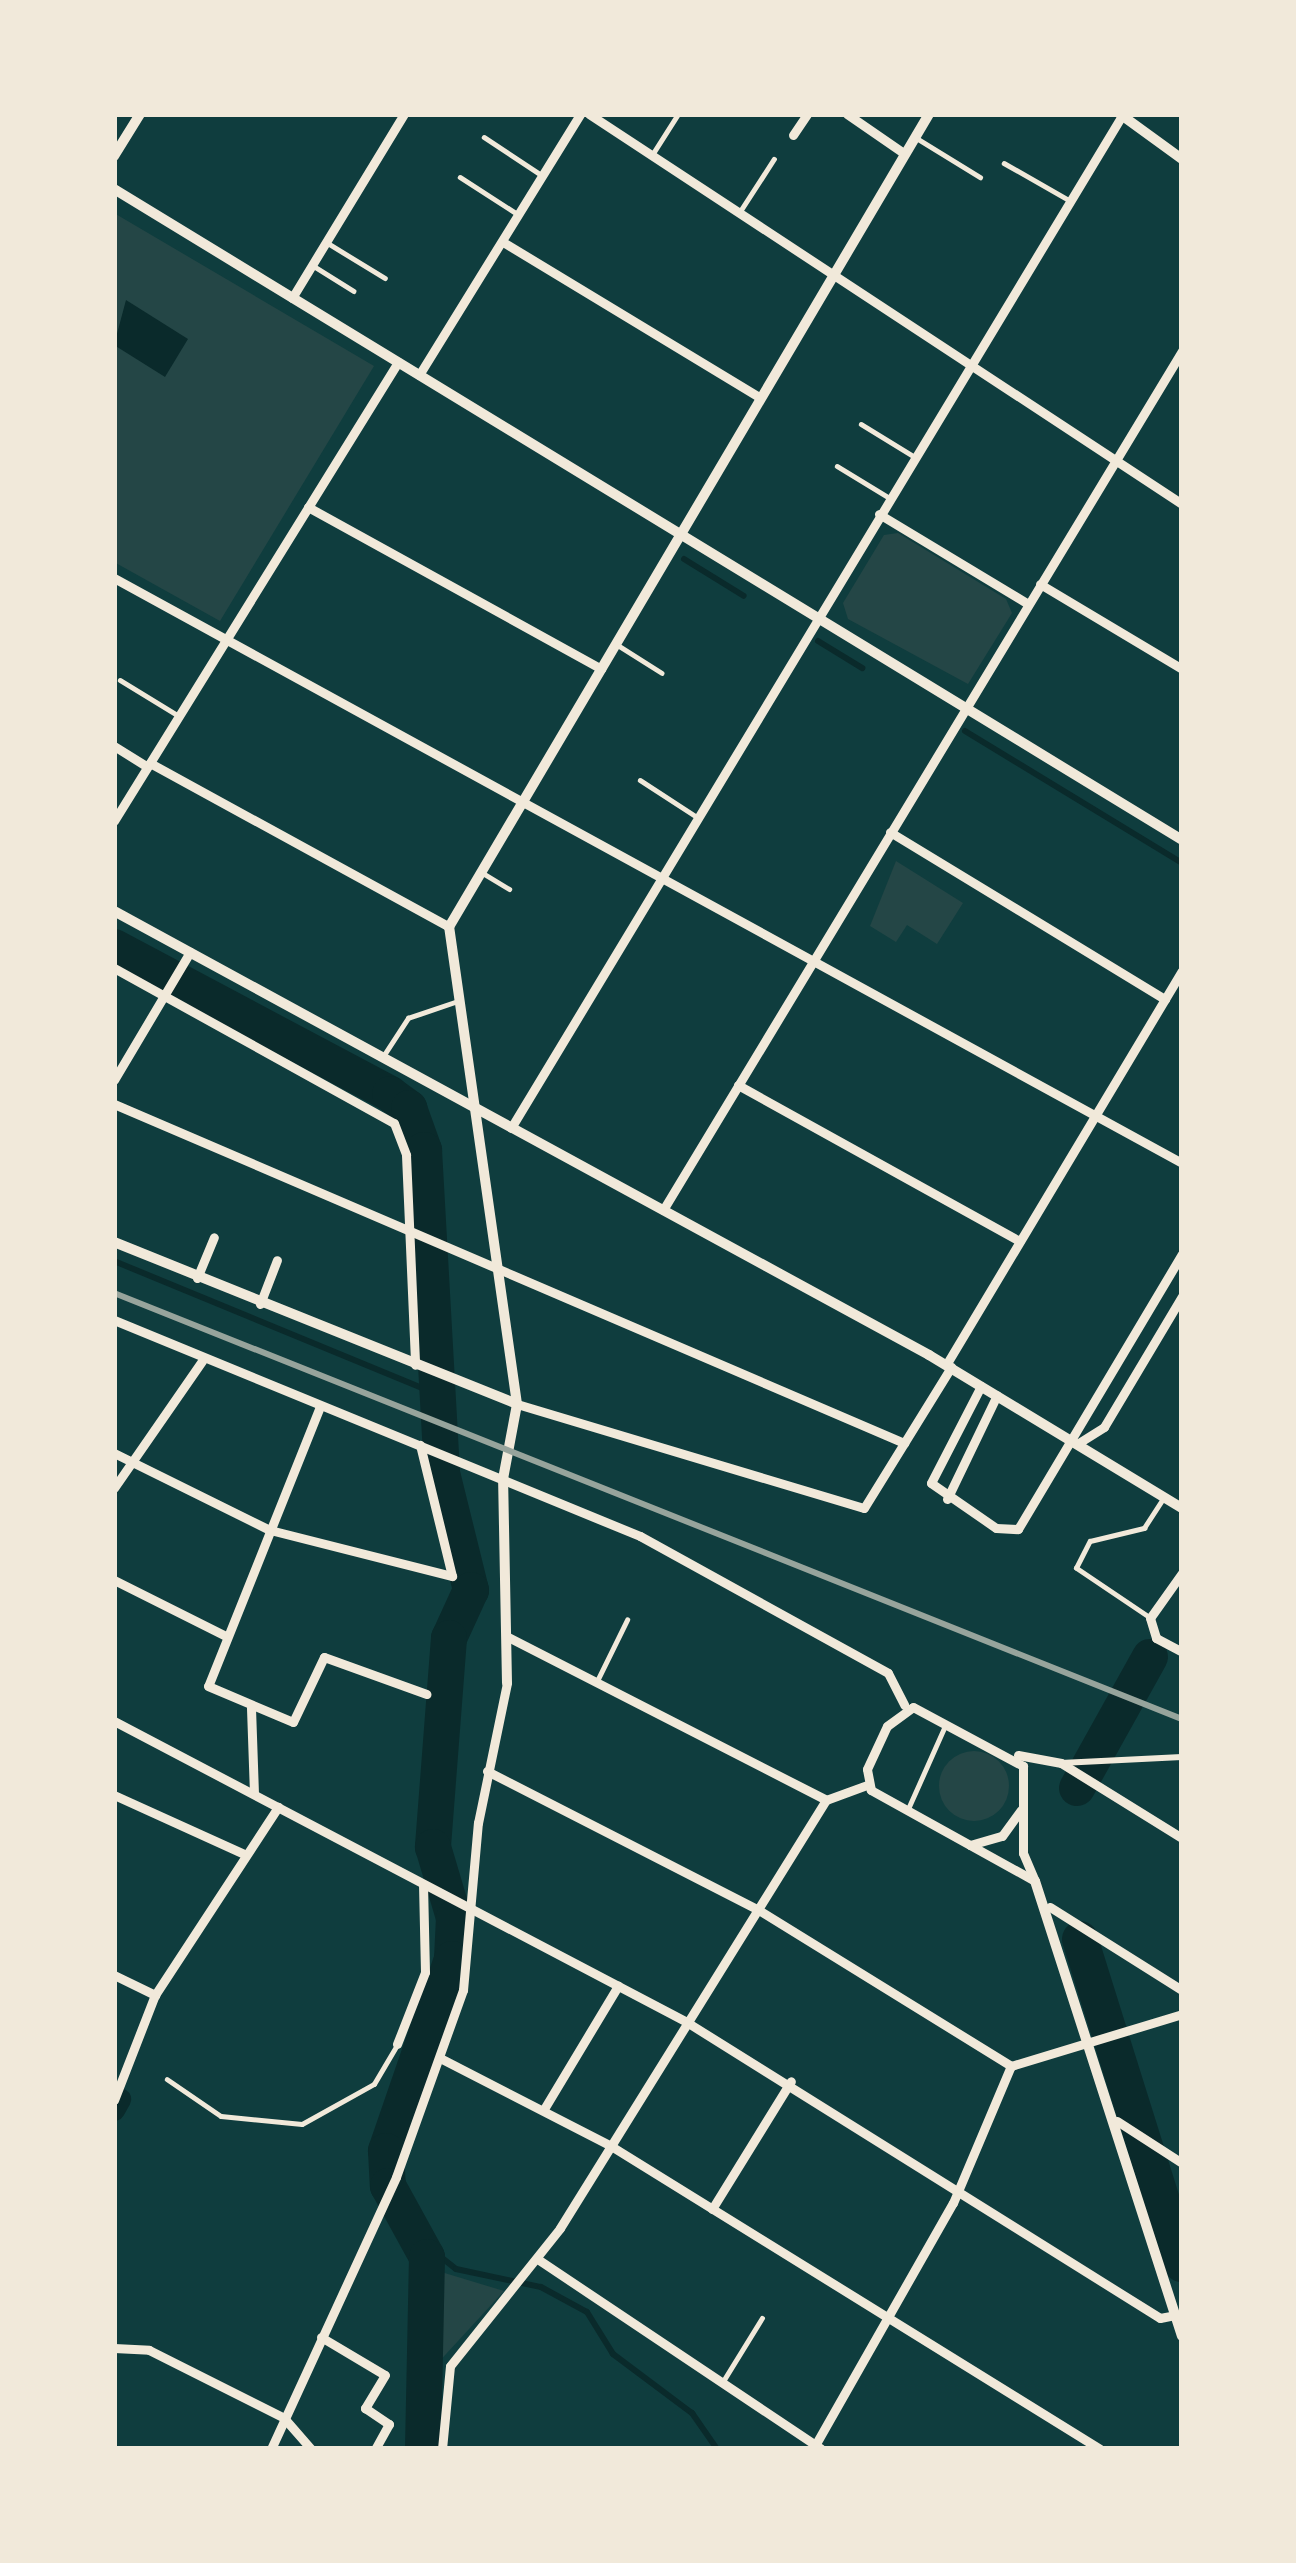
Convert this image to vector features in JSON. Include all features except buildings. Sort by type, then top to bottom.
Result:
[{"type":"street","points":[[114,156],[140,114]]},
{"type":"street","points":[[292,298],[404,114]]},
{"type":"street","points":[[419,375],[585,114],[1182,504]]},
{"type":"street","points":[[793,135],[807,114]]},
{"type":"street","points":[[847,114],[905,154]]},
{"type":"street","points":[[271,2449],[396,2177],[440,2058],[478,1913],[487,1771],[507,1683],[503,1479],[517,1404],[449,927],[929,114]]},
{"type":"street","points":[[511,1128],[1122,114],[1182,159]]},
{"type":"street","points":[[114,189],[1182,840]]},
{"type":"street","points":[[503,242],[761,398]]},
{"type":"street","points":[[663,1210],[1182,351]]},
{"type":"street","points":[[114,821],[398,362]]},
{"type":"street","points":[[308,507],[601,669]]},
{"type":"street","points":[[879,514],[1028,604]]},
{"type":"street","points":[[114,578],[811,964],[1182,1163]]},
{"type":"street","points":[[1040,584],[1182,669]]},
{"type":"street","points":[[114,746],[449,927]]},
{"type":"street","points":[[114,788],[129,797]]},
{"type":"street","points":[[890,832],[1165,999]]},
{"type":"street","points":[[114,911],[948,1366],[1182,1508]]},
{"type":"street","points":[[114,1080],[190,952]]},
{"type":"street","points":[[114,968],[167,991],[394,1123],[410,1231],[421,1367]]},
{"type":"street","points":[[114,1242],[517,1404],[857,1508],[904,1443],[1182,971]]},
{"type":"street","points":[[738,1085],[1020,1241]]},
{"type":"street","points":[[114,1104],[904,1443]]},
{"type":"street","points":[[197,1278],[214,1237]]},
{"type":"street","points":[[981,1386],[932,1467],[947,1498],[1018,1528],[1077,1444],[1182,1254]]},
{"type":"street","points":[[260,1304],[277,1260]]},
{"type":"street","points":[[1077,1444],[1104,1427],[1182,1297]]},
{"type":"street","points":[[114,1320],[202,1361],[640,1536],[888,1673],[904,1705],[1007,1750],[1065,1766],[1182,1838]]},
{"type":"street","points":[[114,1488],[202,1361]]},
{"type":"street","points":[[947,1498],[997,1396]]},
{"type":"street","points":[[319,1409],[208,1686],[292,1722],[324,1657],[427,1694]]},
{"type":"street","points":[[114,1453],[270,1530],[452,1576],[424,1447]]},
{"type":"street","points":[[1182,1573],[1150,1618],[1156,1638],[1182,1652]]},
{"type":"street","points":[[114,1580],[226,1636]]},
{"type":"street","points":[[508,1637],[826,1800]]},
{"type":"street","points":[[442,2449],[450,2366],[538,2260],[826,1800],[868,1785],[904,1705]]},
{"type":"street","points":[[251,1708],[254,1794]]},
{"type":"street","points":[[114,1721],[685,2021],[791,2081],[1160,2318],[1175,2314]]},
{"type":"street","points":[[1007,1750],[1027,1772],[1023,1853],[1051,1907],[1182,2336]]},
{"type":"street","points":[[1065,1766],[1081,1756],[1182,1757]]},
{"type":"street","points":[[487,1771],[757,1909],[1011,2066],[1182,2014]]},
{"type":"street","points":[[868,1785],[905,1814],[1034,1881]]},
{"type":"street","points":[[114,1795],[246,1855]]},
{"type":"street","points":[[964,1845],[1002,1836],[1025,1799]]},
{"type":"street","points":[[114,2100],[155,1995],[278,1807]]},
{"type":"street","points":[[398,2044],[425,1972],[423,1885]]},
{"type":"street","points":[[1051,1907],[1182,1990]]},
{"type":"street","points":[[114,1975],[155,1995]]},
{"type":"street","points":[[544,2109],[617,1986]]},
{"type":"street","points":[[440,2058],[611,2146],[1100,2449]]},
{"type":"street","points":[[538,2260],[816,2448],[958,2188],[1011,2066]]},
{"type":"street","points":[[712,2210],[791,2081]]},
{"type":"street","points":[[1117,2121],[1182,2162]]},
{"type":"street","points":[[321,2337],[385,2374],[365,2408],[389,2424],[375,2449]]},
{"type":"street","points":[[114,2348],[148,2350],[284,2418],[310,2449]]},
{"type":"lane","points":[[652,155],[678,114]]},
{"type":"lane","points":[[484,137],[543,176]]},
{"type":"lane","points":[[915,137],[980,177]]},
{"type":"lane","points":[[739,213],[775,159]]},
{"type":"lane","points":[[1004,163],[1070,200]]},
{"type":"lane","points":[[460,177],[519,215]]},
{"type":"lane","points":[[326,242],[385,278]]},
{"type":"lane","points":[[312,265],[354,291]]},
{"type":"lane","points":[[861,424],[915,457]]},
{"type":"lane","points":[[837,466],[889,498]]},
{"type":"lane","points":[[616,644],[662,673]]},
{"type":"lane","points":[[120,680],[179,716]]},
{"type":"lane","points":[[640,780],[698,817]]},
{"type":"lane","points":[[481,872],[509,889]]},
{"type":"lane","points":[[384,1055],[408,1018],[459,1001]]},
{"type":"lane","points":[[1150,1618],[1076,1568],[1090,1541],[1144,1528],[1164,1497]]},
{"type":"lane","points":[[596,1682],[627,1619]]},
{"type":"lane","points":[[905,1814],[947,1721]]},
{"type":"lane","points":[[167,2079],[221,2116],[302,2124],[374,2084],[398,2044]]},
{"type":"lane","points":[[722,2383],[762,2318]]},
{"type":"shaded area","points":[[114,213],[374,366],[220,621],[114,562]]},
{"type":"shaded area","points":[[126,300],[188,339],[165,377],[114,345]]},
{"type":"shaded area","points":[[898,533],[1006,599],[1012,613],[968,684],[848,619],[843,603],[884,535]]},
{"type":"shaded area","points":[[896,861],[963,903],[937,944],[907,925],[896,942],[870,926]]},
{"type":"shaded area","points":[[974,1751],[999,1761],[1009,1786],[999,1811],[974,1821],[949,1811],[939,1786],[949,1761]]},
{"type":"shaded area","points":[[438,2271],[504,2291],[435,2366]]},
{"type":"waterway","points":[[684,559],[744,596]]},
{"type":"waterway","points":[[818,641],[862,668]]},
{"type":"waterway","points":[[965,731],[1182,863]]},
{"type":"waterway","points":[[114,947],[390,1094],[409,1108],[424,1150],[442,1473],[471,1590],[449,1638],[433,1847],[454,1918],[452,1959],[386,2151],[388,2186],[427,2257],[423,2449]]},
{"type":"waterway","points":[[114,1261],[437,1394]]},
{"type":"waterway","points":[[1077,1788],[1150,1657]]},
{"type":"waterway","points":[[1080,1939],[1182,2264]]},
{"type":"waterway","points":[[114,2110],[120,2099]]},
{"type":"waterway","points":[[412,2234],[456,2269],[541,2287],[587,2312],[613,2354],[692,2413],[717,2449]]},
{"type":"railway","points":[[114,1293],[1182,1719]]}]
